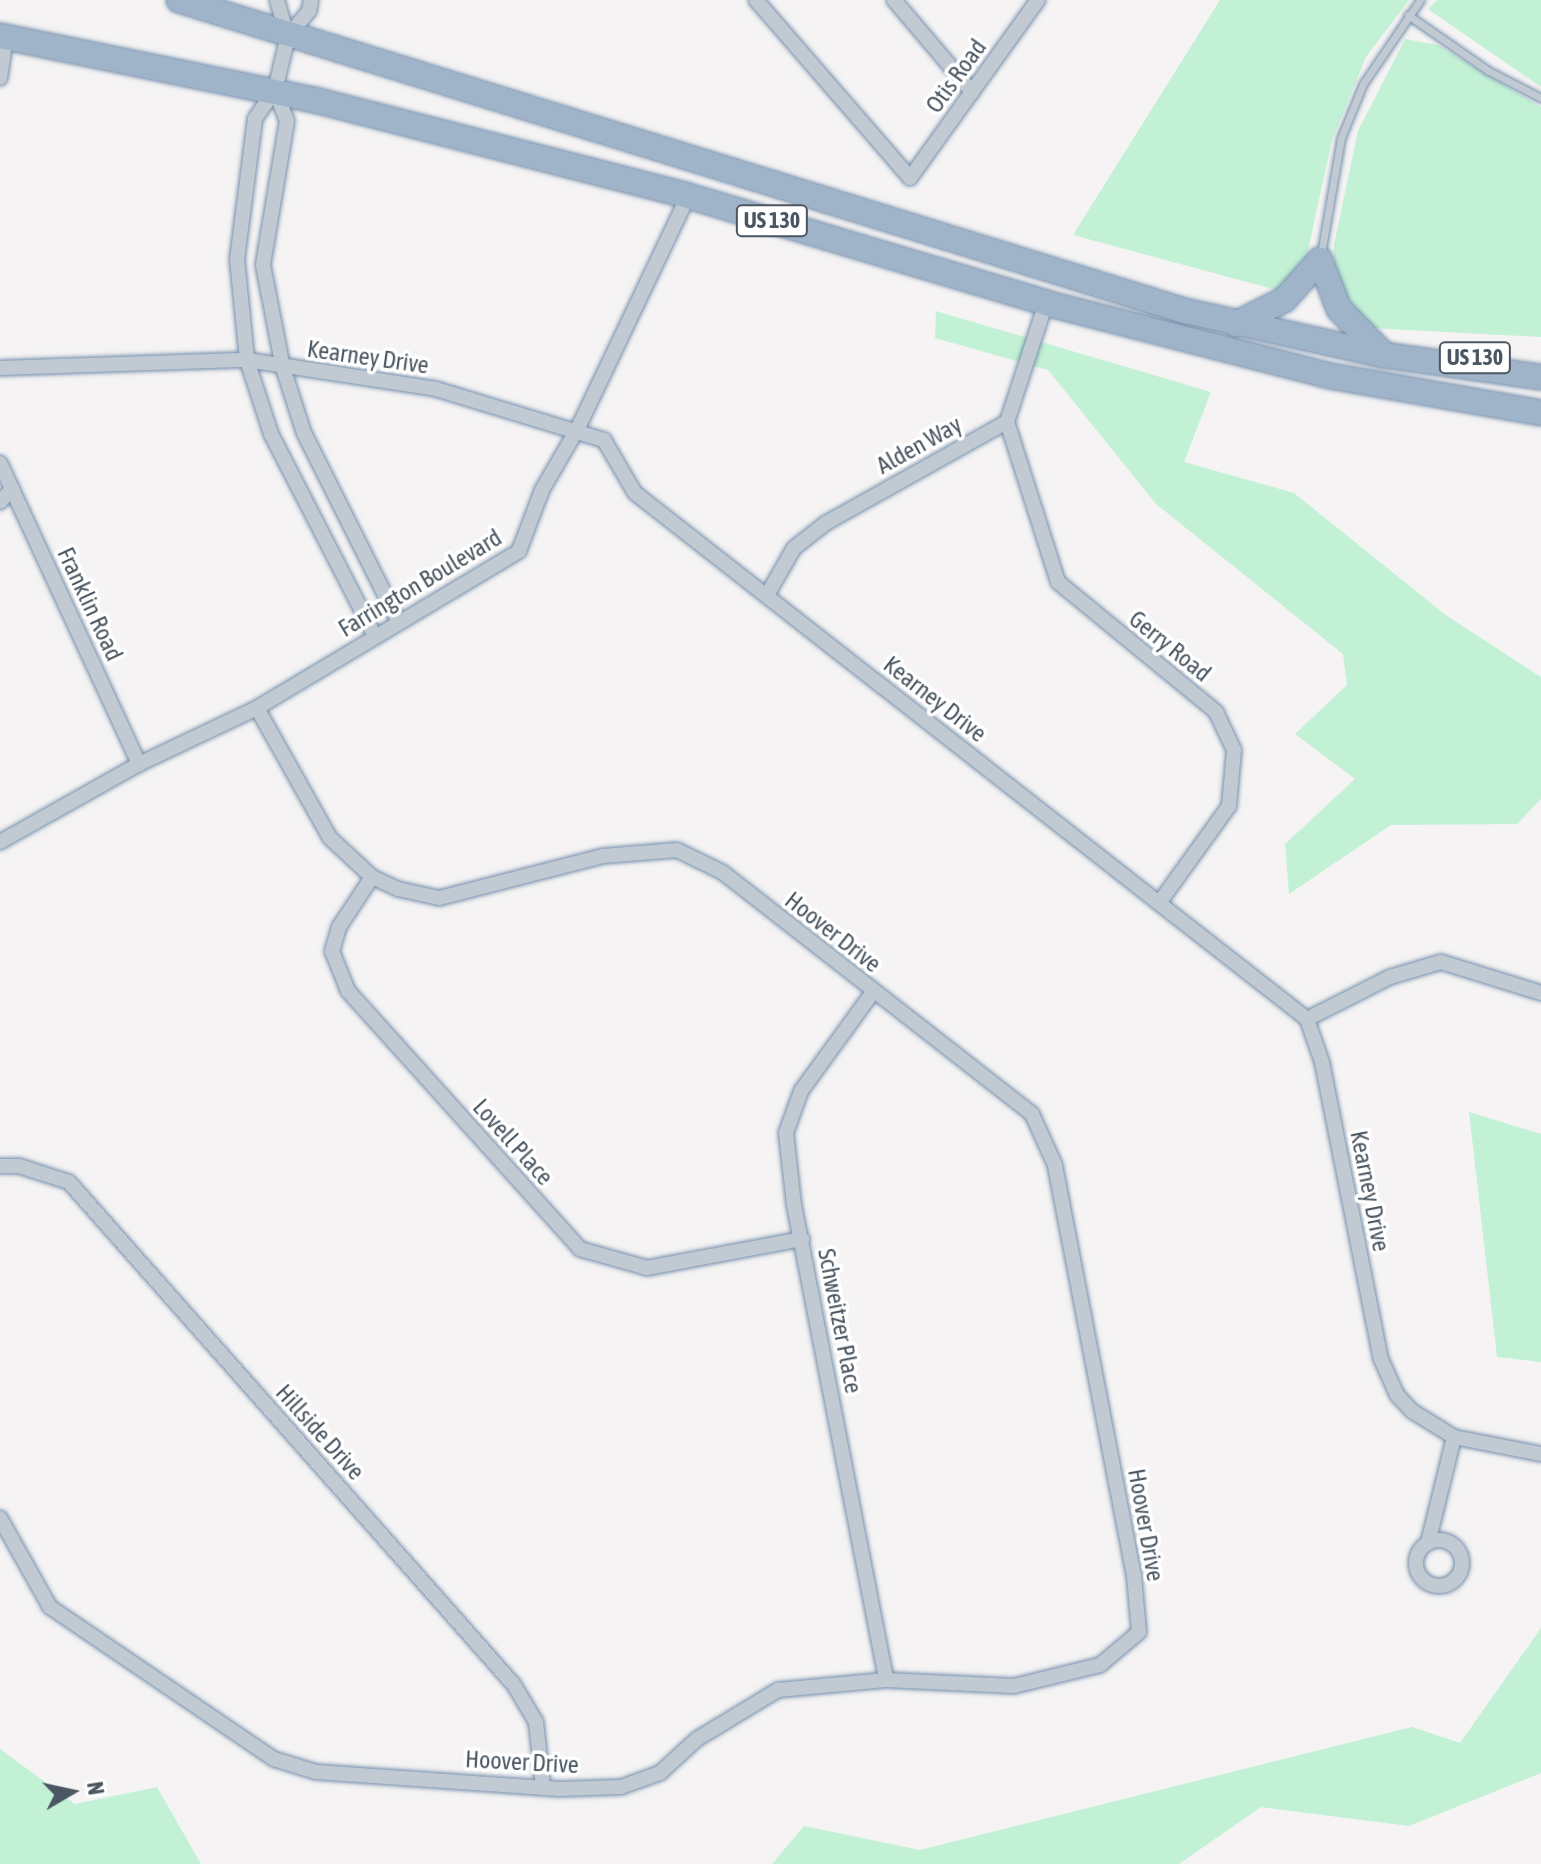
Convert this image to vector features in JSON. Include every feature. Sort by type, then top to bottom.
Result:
[{"type":"highway","name":"US 130","points":[[179,0],[288,36],[705,159],[1236,324],[1396,357],[1490,358],[1541,363]]},
{"type":"highway","name":"US 130","points":[[3,36],[275,90],[688,196],[1046,303],[1330,376],[1541,413]]},
{"type":"highway","points":[[1236,324],[1284,300],[1320,260],[1339,309],[1396,357],[1541,377]]},
{"type":"street","points":[[277,0],[288,36]]},
{"type":"street","points":[[311,0],[309,11],[288,36],[275,90],[255,119],[237,259],[247,360],[271,434],[375,636]]},
{"type":"street","name":"Otis Road","points":[[756,0],[910,178],[1038,0]]},
{"type":"street","points":[[894,0],[972,92]]},
{"type":"street","points":[[0,78],[3,36]]},
{"type":"street","points":[[275,90],[287,121],[263,265],[283,368],[304,433],[399,623]]},
{"type":"street","name":"Farrington Boulevard","points":[[0,842],[139,764],[257,708],[519,551],[542,490],[578,428],[688,196]]},
{"type":"street","points":[[1007,422],[1046,303]]},
{"type":"street","name":"Kearney Drive","points":[[0,368],[247,360],[283,368],[436,389],[578,428],[604,440],[635,493],[1307,1019],[1322,1062],[1381,1359],[1397,1395],[1412,1411],[1454,1437],[1541,1454]]},
{"type":"street","name":"Alden Way","points":[[767,595],[794,548],[826,523],[1007,422]]},
{"type":"street","name":"Gerry Road","points":[[1007,422],[1058,582],[1216,712],[1234,750],[1229,806],[1159,903]]},
{"type":"street","name":"Franklin Road","points":[[0,463],[139,764]]},
{"type":"street","points":[[0,502],[12,489]]},
{"type":"street","name":"Hoover Drive","points":[[0,1518],[50,1607],[274,1759],[316,1772],[543,1786],[621,1787],[660,1773],[697,1739],[778,1690],[886,1680],[1014,1686],[1100,1665],[1139,1632],[1131,1560],[1055,1165],[1032,1114],[722,872],[677,850],[603,856],[439,898],[398,889],[372,877],[330,838],[257,708]]},
{"type":"street","name":"Lovell Place","points":[[372,877],[339,927],[332,951],[348,991],[580,1249],[647,1268],[802,1239]]},
{"type":"street","points":[[1307,1019],[1390,977],[1441,962],[1541,993]]},
{"type":"street","name":"Schweitzer Place","points":[[873,992],[801,1091],[786,1133],[802,1239],[886,1680]]},
{"type":"street","name":"Hillside Drive","points":[[0,1166],[19,1166],[69,1182],[514,1685],[536,1722],[543,1786]]},
{"type":"street","points":[[1428,1543],[1454,1437]]},
{"type":"lane","points":[[1320,260],[1341,138],[1363,84],[1420,0]]},
{"type":"lane","points":[[1408,15],[1489,71],[1541,98]]},
{"type":"green space","points":[[1220,0],[1409,0],[1366,57],[1332,140],[1304,269],[1280,291],[1073,235]]},
{"type":"green space","points":[[1437,0],[1541,0],[1541,87],[1428,9]]},
{"type":"green space","points":[[1405,39],[1438,45],[1541,107],[1541,337],[1370,328],[1334,280],[1334,244],[1358,131]]},
{"type":"green space","points":[[936,311],[1211,392],[1184,462],[1294,493],[1447,616],[1541,677],[1541,799],[1517,824],[1391,825],[1289,894],[1285,844],[1355,779],[1295,734],[1347,685],[1343,654],[1156,504],[1048,370],[935,338]]},
{"type":"green space","points":[[1469,1112],[1541,1134],[1541,1362],[1497,1357]]},
{"type":"green space","points":[[1541,1628],[1541,1773],[1409,1826],[1261,1807],[1179,1864],[772,1864],[804,1826],[920,1850],[1412,1727],[1460,1743]]},
{"type":"green space","points":[[0,1749],[75,1804],[157,1787],[201,1864],[0,1864]]}]
